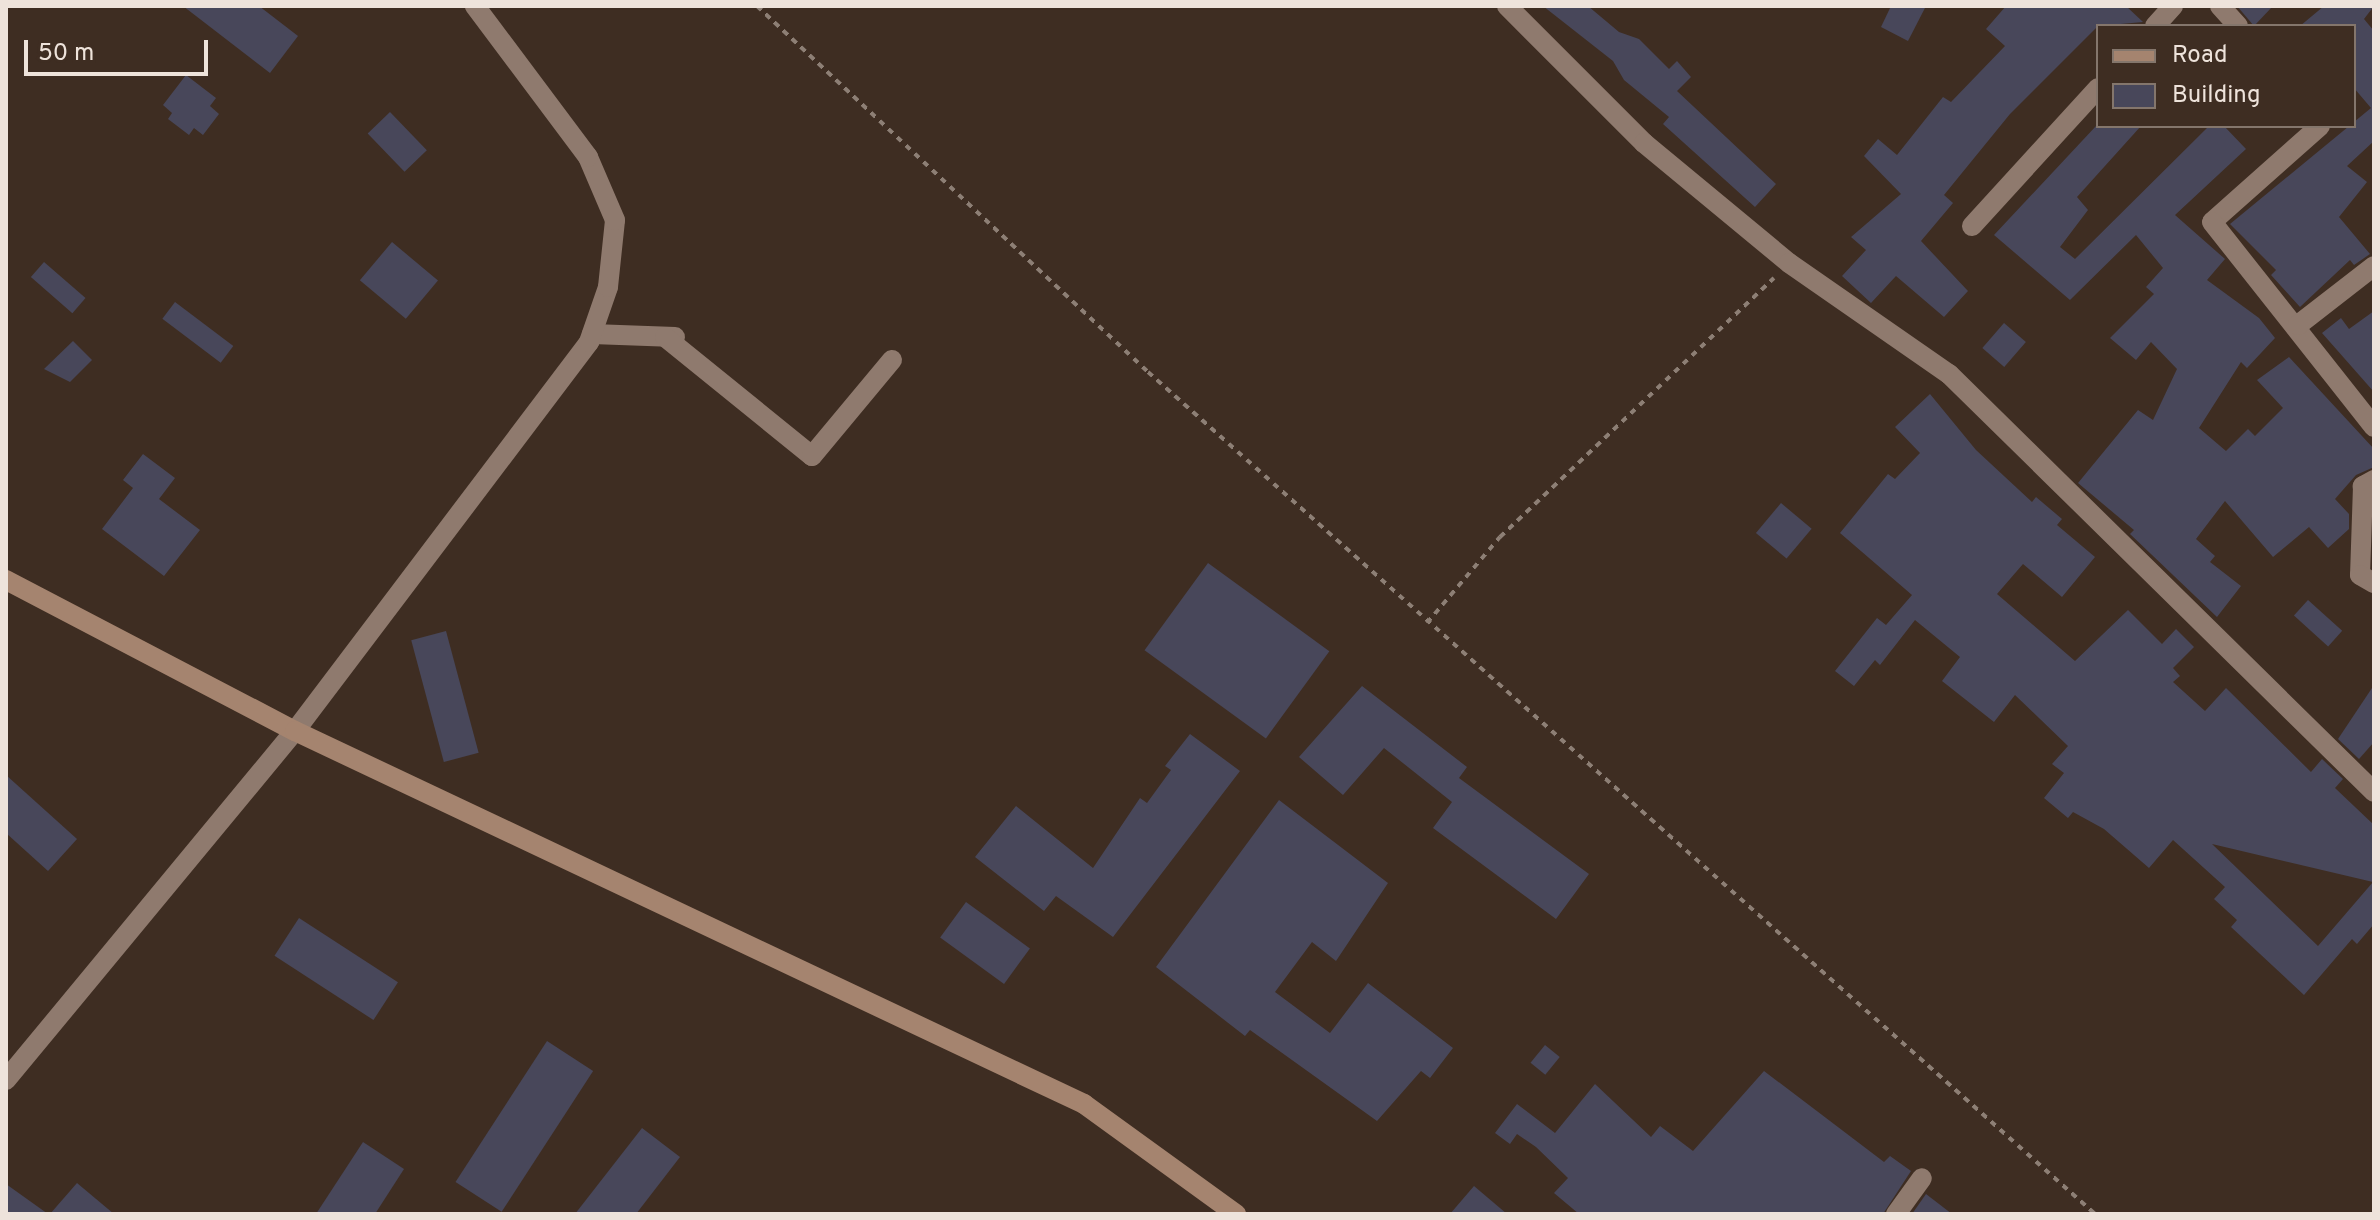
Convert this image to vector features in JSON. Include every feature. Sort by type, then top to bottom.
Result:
[{"type":"street","points":[[6,1080],[295,731],[592,334],[608,287],[615,220],[588,157],[475,6]]},
{"type":"street","points":[[1507,6],[1644,143],[1789,263],[1949,374],[2374,792]]},
{"type":"street","points":[[2157,24],[2173,6]]},
{"type":"street","points":[[2220,6],[2236,24]]},
{"type":"street","points":[[1972,226],[2096,90]]},
{"type":"street","points":[[2318,128],[2212,222],[2298,325],[2374,427]]},
{"type":"street","points":[[2298,325],[2374,266]]},
{"type":"street","points":[[592,334],[670,337],[812,456],[892,360]]},
{"type":"street","points":[[2374,480],[2363,486],[2360,575],[2374,583]]},
{"type":"street","points":[[6,580],[295,731],[1084,1104],[1236,1214]]},
{"type":"street","points":[[1896,1214],[1922,1178]]},
{"type":"path","points":[[757,6],[1427,623],[2095,1214]]},
{"type":"path","points":[[1427,623],[1500,537],[1789,263]]},
{"type":"building","points":[[183,6],[259,6],[298,36],[270,73]]},
{"type":"building","points":[[1543,6],[1588,6],[1619,32],[1639,39],[1669,69],[1677,61],[1691,77],[1677,91],[1776,184],[1755,207],[1663,124],[1669,117],[1624,80],[1613,61]]},
{"type":"building","points":[[1891,6],[1926,6],[1908,41],[1881,27]]},
{"type":"building","points":[[2006,6],[2126,6],[2143,22],[2096,24],[2096,28],[2010,114],[1944,195],[1953,203],[1921,241],[1968,291],[1944,317],[1896,276],[1871,303],[1842,276],[1866,250],[1851,237],[1901,194],[1864,156],[1878,139],[1897,155],[1943,97],[1951,102],[2005,46],[1986,29]]},
{"type":"building","points":[[2237,6],[2273,6],[2256,24],[2252,24]]},
{"type":"building","points":[[2324,6],[2374,6],[2364,19],[2374,31],[2374,141],[2347,166],[2367,182],[2339,217],[2370,254],[2354,265],[2350,260],[2300,307],[2271,275],[2276,270],[2230,224],[2347,128],[2356,128],[2356,120],[2371,108],[2356,90],[2356,24],[2302,24]]},
{"type":"building","points":[[186,75],[216,98],[210,106],[219,114],[203,135],[194,128],[189,135],[168,119],[172,113],[163,105]]},
{"type":"building","points":[[390,112],[427,150],[405,172],[368,134]]},
{"type":"building","points":[[2096,126],[2139,128],[2077,197],[2088,210],[2060,247],[2075,259],[2207,128],[2226,128],[2246,149],[2175,215],[2225,259],[2207,280],[2259,318],[2275,338],[2247,368],[2241,362],[2199,428],[2226,451],[2248,429],[2255,436],[2283,408],[2257,380],[2289,357],[2374,449],[2374,467],[2356,475],[2335,499],[2349,514],[2349,529],[2328,548],[2309,527],[2273,557],[2225,501],[2196,539],[2215,556],[2210,562],[2241,586],[2217,617],[2130,534],[2134,530],[2078,483],[2138,410],[2153,420],[2177,369],[2151,342],[2136,360],[2110,338],[2154,294],[2146,287],[2163,268],[2136,235],[2070,300],[1994,235]]},
{"type":"building","points":[[392,242],[438,281],[406,319],[360,280]]},
{"type":"building","points":[[44,262],[86,298],[72,313],[31,277]]},
{"type":"building","points":[[175,302],[233,346],[221,363],[162,319]]},
{"type":"building","points":[[2374,311],[2374,392],[2322,333],[2341,318],[2349,329]]},
{"type":"building","points":[[2004,323],[2026,342],[2004,367],[1982,348]]},
{"type":"building","points":[[73,341],[92,360],[70,382],[44,369]]},
{"type":"building","points":[[1930,394],[1976,450],[2032,502],[2036,497],[2062,519],[2057,525],[2095,557],[2062,597],[2023,564],[1997,594],[2075,661],[2128,610],[2162,644],[2176,629],[2194,647],[2173,668],[2180,676],[2173,682],[2205,711],[2226,688],[2311,772],[2322,759],[2343,779],[2335,788],[2374,825],[2374,924],[2357,944],[2352,939],[2304,995],[2231,927],[2237,920],[2214,899],[2225,887],[2173,840],[2149,868],[2104,829],[2073,812],[2068,818],[2044,798],[2064,773],[2052,764],[2068,746],[2015,695],[1994,722],[1942,681],[1960,657],[1915,620],[1880,665],[1875,660],[1854,686],[1835,671],[1877,618],[1886,625],[1912,595],[1840,533],[1888,474],[1895,479],[1920,453],[1895,427]],"holes":[[[2212,844],[2373,882],[2318,946]]]},
{"type":"building","points":[[143,454],[175,478],[159,499],[200,530],[164,576],[102,529],[133,488],[123,480]]},
{"type":"building","points":[[1781,503],[1812,529],[1787,559],[1756,533]]},
{"type":"building","points":[[1208,563],[1329,651],[1266,739],[1145,650]]},
{"type":"building","points":[[2308,600],[2342,631],[2328,646],[2294,616]]},
{"type":"building","points":[[446,631],[479,753],[444,762],[411,640]]},
{"type":"building","points":[[2374,685],[2374,742],[2359,759],[2338,739]]},
{"type":"building","points":[[1362,686],[1467,767],[1459,778],[1589,874],[1556,919],[1433,828],[1452,802],[1384,748],[1343,795],[1299,757]]},
{"type":"building","points":[[1190,734],[1240,771],[1113,937],[1056,896],[1044,911],[975,857],[1016,806],[1093,868],[1140,798],[1147,803],[1171,770],[1165,766]]},
{"type":"building","points":[[6,775],[77,839],[48,871],[6,833]]},
{"type":"building","points":[[1279,800],[1388,883],[1336,961],[1312,942],[1275,992],[1330,1033],[1368,983],[1453,1048],[1430,1078],[1421,1071],[1377,1121],[1250,1030],[1245,1036],[1156,967]]},
{"type":"building","points":[[966,902],[1030,948],[1004,984],[940,938]]},
{"type":"building","points":[[299,918],[398,982],[373,1020],[274,956]]},
{"type":"building","points":[[547,1041],[593,1071],[502,1212],[456,1182]]},
{"type":"building","points":[[1545,1045],[1560,1057],[1545,1075],[1531,1063]]},
{"type":"building","points":[[1764,1071],[1884,1162],[1890,1156],[1911,1171],[1883,1214],[1579,1214],[1554,1193],[1568,1178],[1536,1147],[1517,1134],[1510,1144],[1495,1133],[1517,1104],[1555,1133],[1595,1084],[1651,1137],[1660,1126],[1693,1151]]},
{"type":"building","points":[[642,1128],[680,1157],[636,1214],[575,1214]]},
{"type":"building","points":[[363,1142],[404,1169],[375,1214],[316,1214]]},
{"type":"building","points":[[77,1183],[114,1214],[50,1214]]},
{"type":"building","points":[[6,1184],[48,1214],[6,1214]]},
{"type":"building","points":[[1474,1186],[1507,1214],[1450,1214]]},
{"type":"building","points":[[1926,1194],[1952,1214],[1912,1214]]}]
